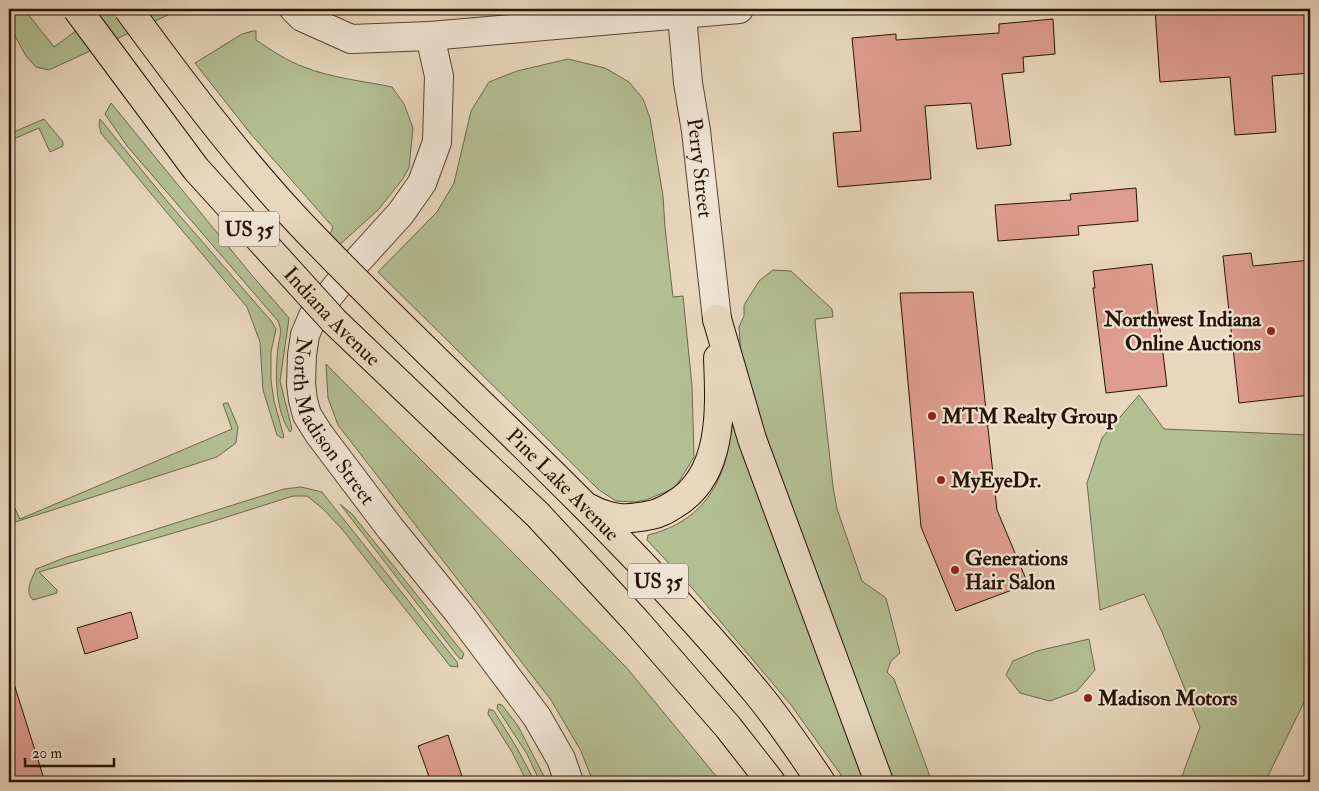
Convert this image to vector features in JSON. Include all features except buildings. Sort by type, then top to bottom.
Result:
[{"type":"main road","name":"Indiana Avenue","points":[[77,9],[196,169],[334,321],[446,428]]},
{"type":"main road","name":"Indiana Avenue","points":[[128,9],[221,132],[293,216],[474,397]]},
{"type":"main road","points":[[585,505],[604,516],[632,519],[660,513],[686,498],[706,473],[716,439],[720,409],[717,319]]},
{"type":"main road","points":[[717,319],[752,439],[879,782]]},
{"type":"main road","name":"Pine Lake Avenue","points":[[474,397],[585,505],[666,589],[758,694],[821,782]]},
{"type":"main road","name":"Pine Lake Avenue","points":[[446,428],[538,515],[629,614],[728,727],[771,782]]},
{"type":"street","points":[[294,9],[302,17],[351,39],[430,36],[739,9]]},
{"type":"street","name":"Perry Street","points":[[682,15],[688,83],[696,131],[717,319]]},
{"type":"street","name":"North Madison Street","points":[[430,36],[439,76],[437,142],[422,183],[401,213],[352,267],[313,316],[305,334],[302,355],[301,384],[303,400],[307,415],[319,434],[390,528],[471,628],[536,717],[561,759],[569,782]]},
{"type":"green space","points":[[9,9],[24,9],[54,47],[106,9],[181,9],[49,70],[36,67],[26,56],[9,25]]},
{"type":"green space","points":[[256,31],[256,40],[291,62],[325,74],[392,87],[404,104],[413,128],[409,168],[378,210],[336,248],[328,240],[333,227],[250,133],[195,63],[242,34]]},
{"type":"green space","points":[[568,59],[605,68],[629,82],[643,99],[650,118],[663,196],[673,297],[683,296],[692,386],[694,457],[675,488],[646,500],[635,502],[616,501],[599,490],[378,272],[437,212],[454,183],[471,111],[489,82],[517,71]]},
{"type":"green space","points":[[111,103],[289,318],[280,381],[292,429],[290,432],[281,414],[277,392],[277,358],[280,331],[278,321],[127,146],[105,114]]},
{"type":"green space","points":[[44,119],[63,142],[63,146],[50,152],[39,128],[9,141],[9,134]]},
{"type":"green space","points":[[100,119],[167,201],[272,322],[276,329],[271,352],[271,380],[274,401],[284,437],[282,438],[277,435],[263,390],[260,342],[247,307],[101,133]]},
{"type":"green space","points":[[773,270],[791,271],[832,309],[833,317],[816,319],[815,322],[837,509],[862,581],[886,598],[900,653],[891,661],[887,672],[894,679],[932,782],[890,782],[765,439],[741,357],[739,327],[744,316],[744,305],[759,281]]},
{"type":"green space","points":[[326,364],[626,667],[721,782],[593,782],[581,751],[551,700],[338,425],[328,398]]},
{"type":"green space","points":[[1139,395],[1164,429],[1310,435],[1310,690],[1265,782],[1180,782],[1200,727],[1162,632],[1144,594],[1100,610],[1087,483],[1102,438]]},
{"type":"green space","points":[[228,403],[238,427],[236,443],[217,457],[9,524],[9,496],[20,519],[232,429],[223,404]]},
{"type":"green space","points":[[733,425],[736,425],[745,455],[864,782],[846,782],[791,705],[692,588],[647,540],[648,535],[663,531],[688,517],[707,498],[721,473]]},
{"type":"green space","points":[[301,487],[322,492],[457,662],[458,667],[450,666],[342,529],[322,508],[307,496],[293,496],[208,523],[39,572],[57,590],[57,593],[33,600],[30,596],[29,589],[36,569],[64,558],[284,489]]},
{"type":"green space","points":[[340,504],[352,514],[464,654],[462,659],[459,658]]},
{"type":"green space","points":[[1089,639],[1095,670],[1077,691],[1050,701],[1020,693],[1006,675],[1013,661],[1037,651]]},
{"type":"green space","points":[[498,704],[502,705],[518,726],[547,782],[540,782],[527,754],[497,708]]},
{"type":"green space","points":[[489,709],[494,711],[535,782],[527,782],[512,752],[488,714]]},
{"type":"place","name":"Northwest Indiana Online Auctions","points":[[1271,331]]},
{"type":"place","name":"MTM Realty Group","points":[[932,416]]},
{"type":"place","name":"MyEyeDr.","points":[[941,480]]},
{"type":"place","name":"Generations Hair Salon","points":[[955,570]]},
{"type":"place","name":"Madison Motors","points":[[1088,698]]}]
